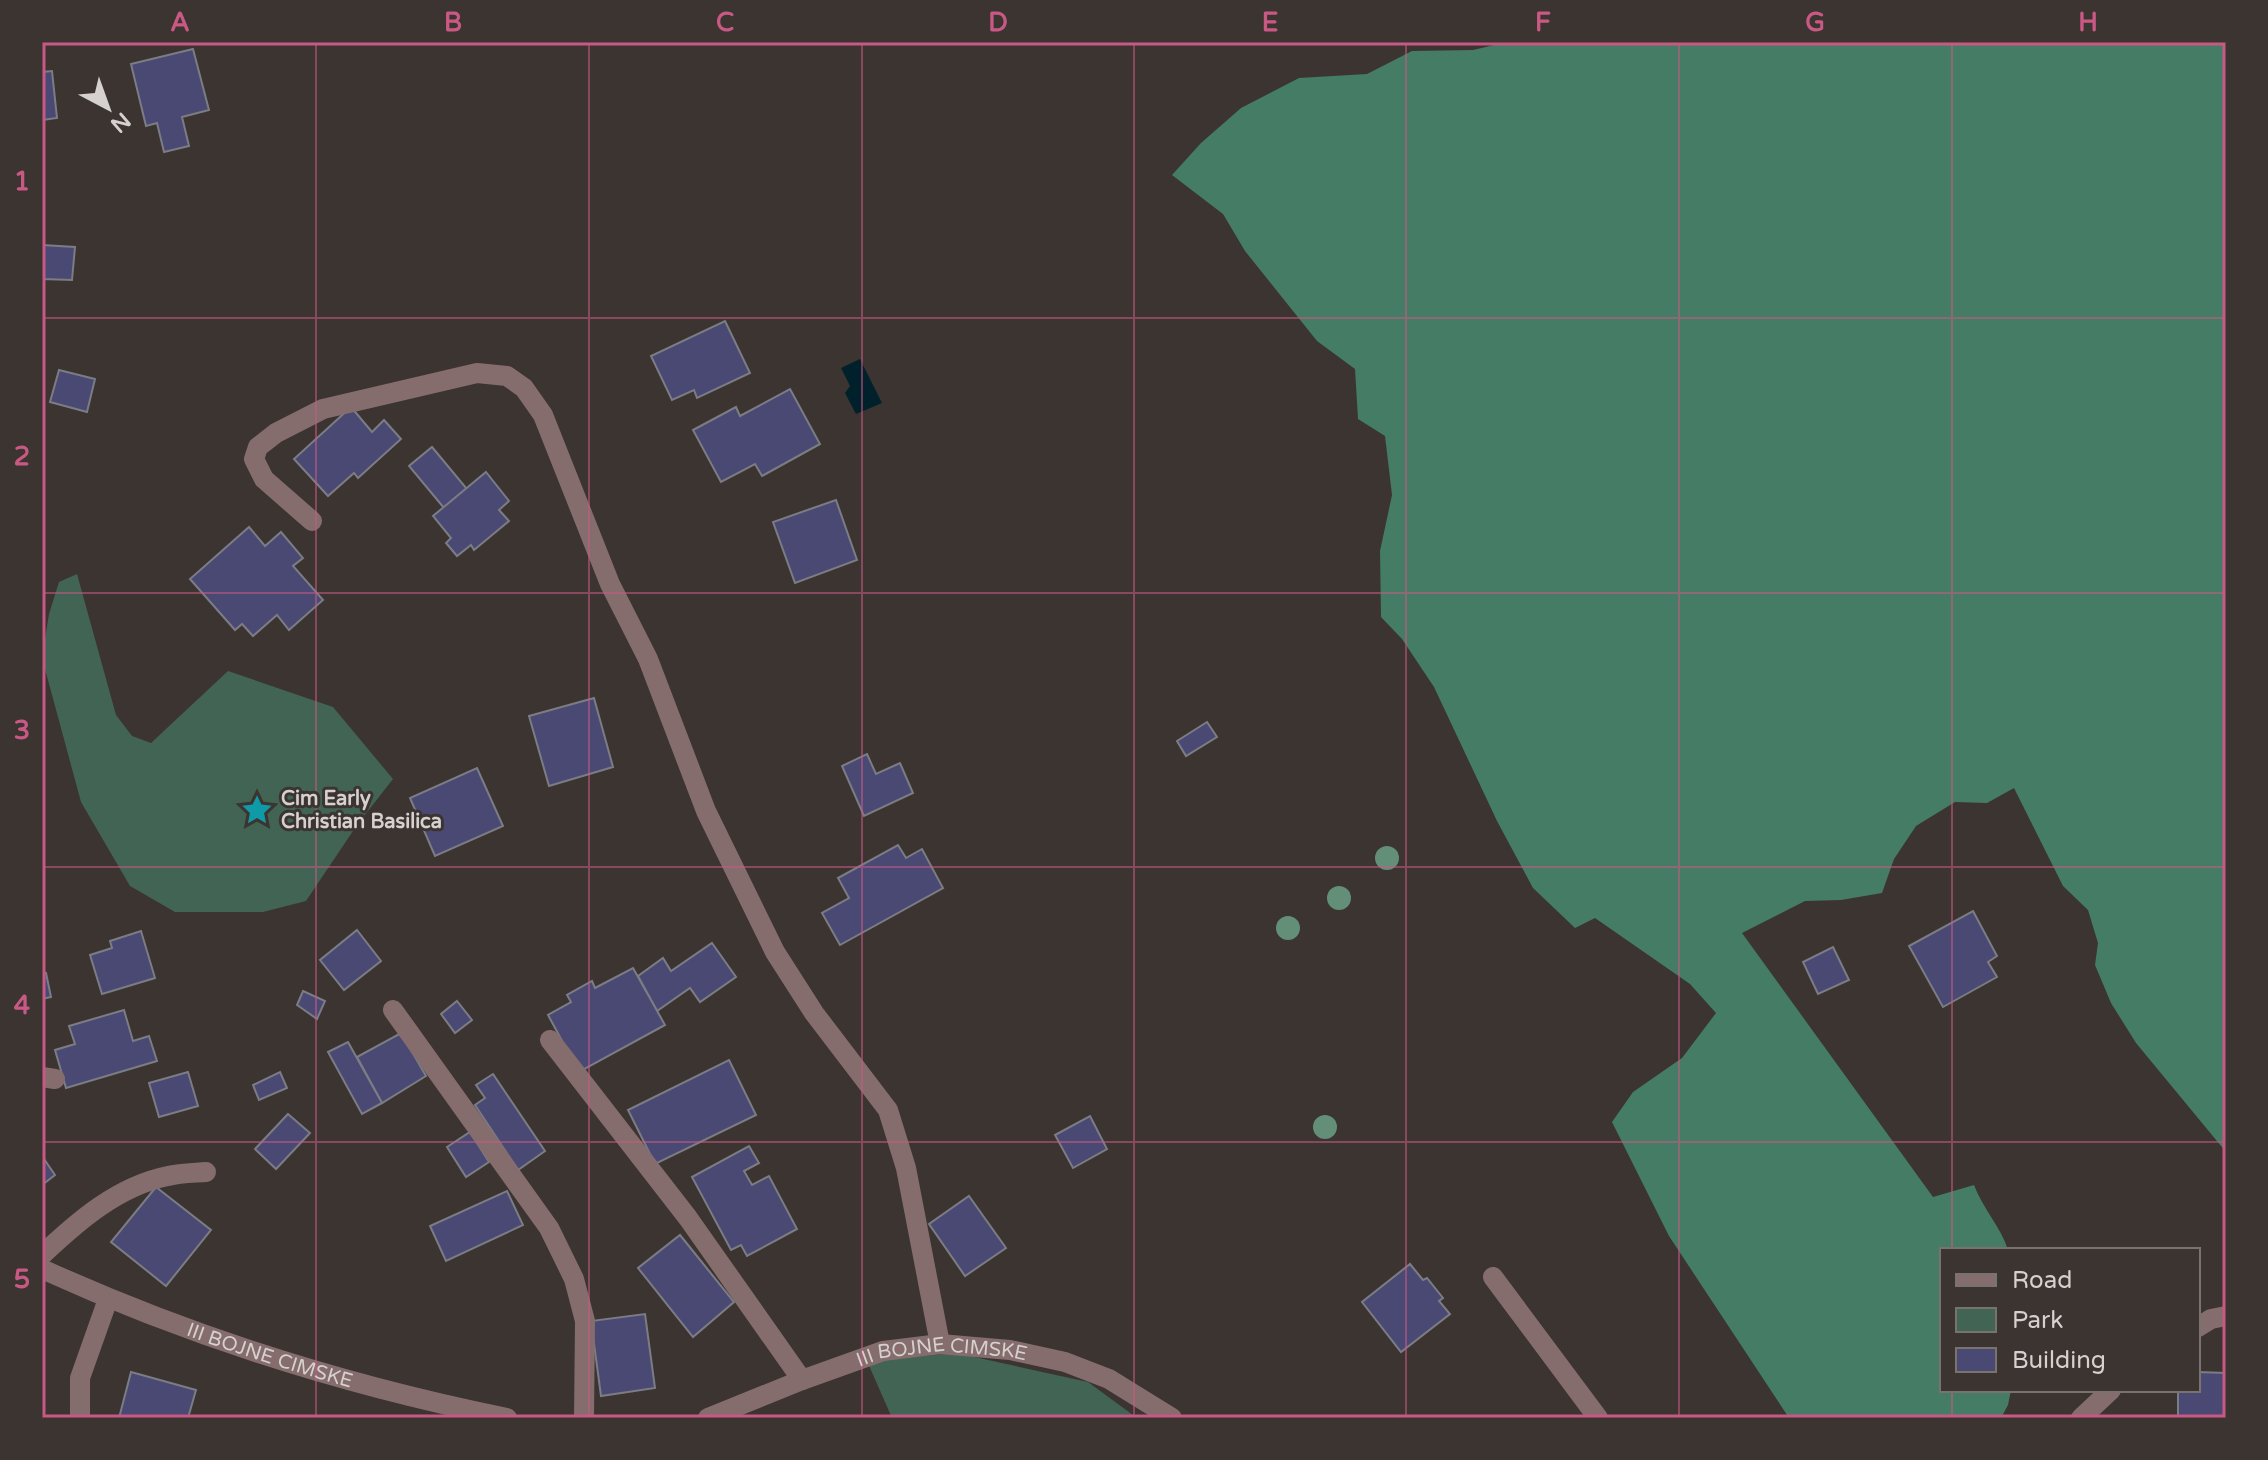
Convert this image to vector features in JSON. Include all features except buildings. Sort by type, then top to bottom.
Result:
[{"type":"street","points":[[312,521],[258,471],[254,459],[258,447],[276,433],[323,409],[477,373],[507,376],[524,388],[543,415],[610,584],[648,659],[706,811],[775,952],[814,1013],[888,1110],[906,1168],[940,1344]]},
{"type":"street","points":[[393,1010],[549,1228],[574,1279],[585,1321],[584,1418]]},
{"type":"street","points":[[550,1040],[688,1218],[802,1380]]},
{"type":"street","points":[[42,1255],[80,1220],[128,1189],[168,1176],[206,1172]]},
{"type":"street","name":"III BOJNE CIMSKE","points":[[42,1269],[108,1299],[281,1359],[425,1402],[507,1418]]},
{"type":"street","points":[[1493,1277],[1598,1418]]},
{"type":"street","points":[[80,1418],[80,1378],[108,1299]]},
{"type":"street","points":[[2200,1326],[2211,1319],[2226,1316]]},
{"type":"street","name":"III BOJNE CIMSKE","points":[[708,1418],[883,1351],[940,1344],[1010,1350],[1065,1362],[1109,1379],[1172,1418]]},
{"type":"street","points":[[2081,1418],[2109,1392]]},
{"type":"green space","points":[[1507,42],[2226,42],[2226,1152],[2136,1043],[2111,1003],[2095,965],[2098,943],[2088,910],[2063,886],[2014,788],[1987,803],[1955,802],[1916,826],[1894,859],[1882,893],[1841,900],[1805,901],[1742,933],[1933,1197],[1974,1185],[2001,1234],[2007,1248],[1940,1248],[1940,1392],[2011,1392],[2001,1418],[1789,1418],[1669,1236],[1612,1122],[1633,1092],[1682,1058],[1716,1013],[1690,984],[1595,918],[1575,928],[1533,888],[1497,821],[1434,687],[1402,639],[1381,617],[1380,551],[1392,495],[1385,436],[1358,419],[1355,369],[1317,341],[1245,251],[1223,214],[1172,175],[1201,143],[1241,108],[1299,78],[1367,74],[1412,51],[1473,50]]},
{"type":"green space","points":[[77,574],[116,715],[132,736],[151,743],[228,671],[333,707],[393,779],[357,825],[306,901],[263,912],[175,912],[130,886],[81,802],[42,658],[49,614],[59,582]]},
{"type":"green space","points":[[956,1353],[1088,1382],[1137,1418],[892,1418],[867,1361]]},
{"type":"water","points":[[860,359],[882,403],[856,414],[845,393],[850,386],[841,368]]},
{"type":"place","name":"Cim Early Christian Basilica","points":[[257,810]]}]
